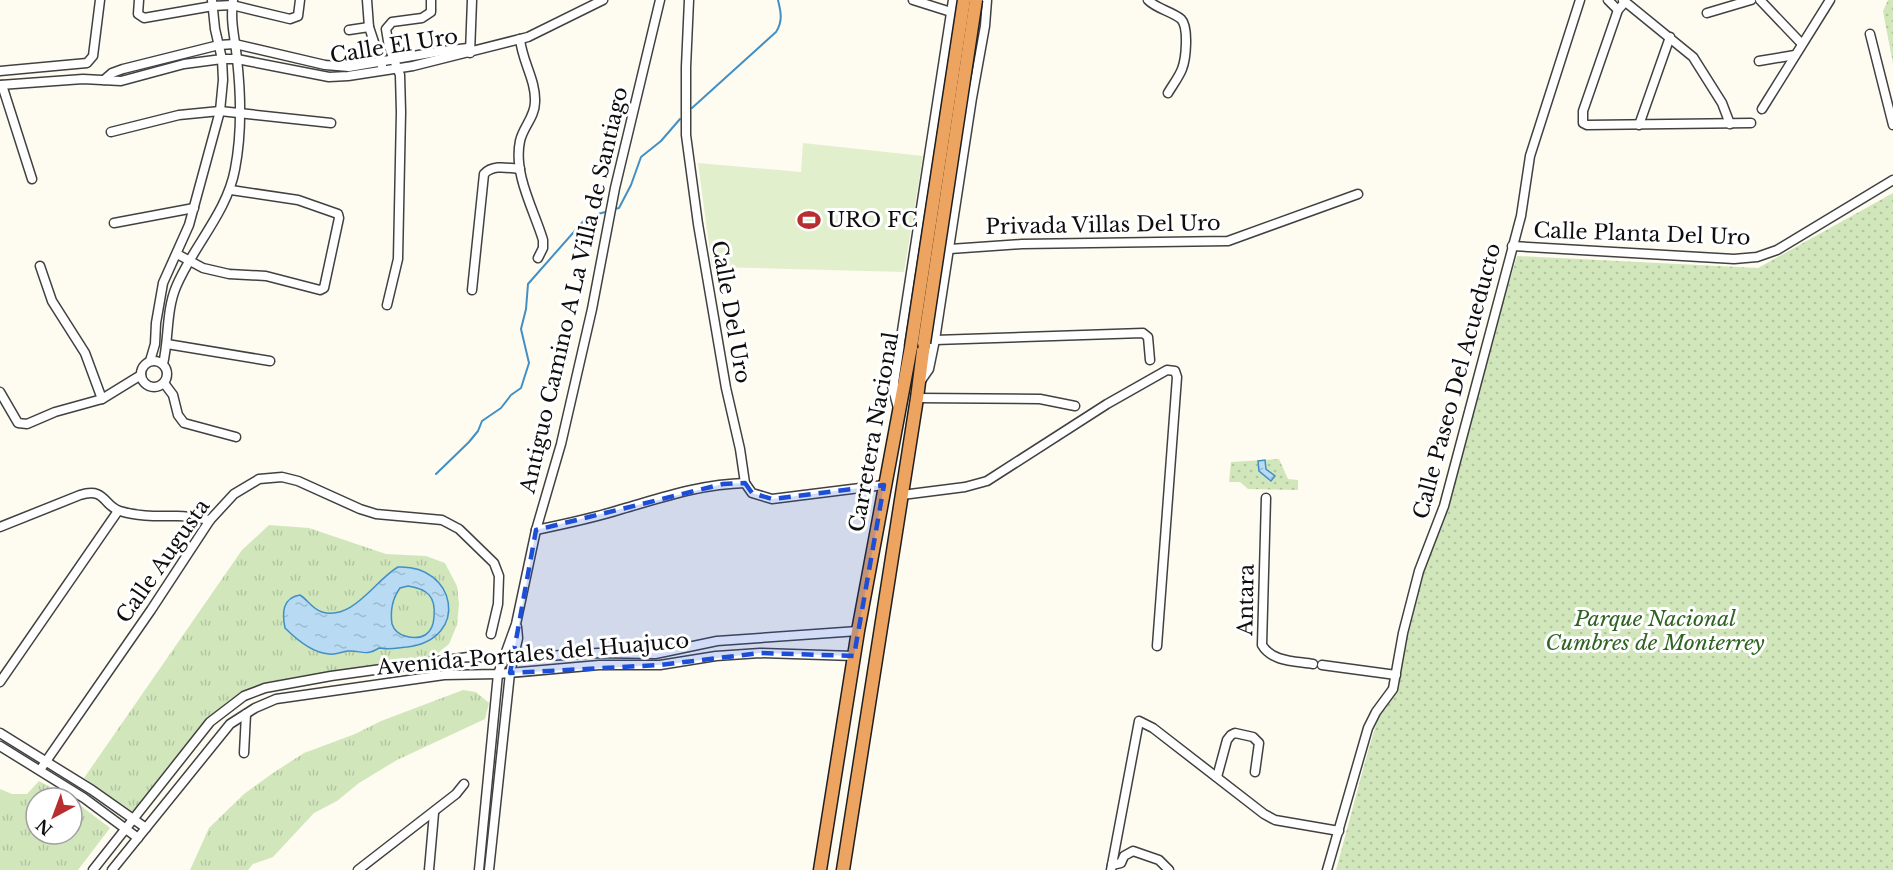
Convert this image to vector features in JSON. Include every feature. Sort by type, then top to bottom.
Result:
[{"type":"highway","name":"Carretera Nacional","points":[[820,870],[858,630],[910,347],[964,0]]},
{"type":"highway","name":"Carretera Nacional","points":[[843,870],[919,383],[930,342],[976,0]]},
{"type":"street","points":[[0,71],[87,63],[93,56],[100,0]]},
{"type":"street","points":[[139,0],[137,9],[140,16],[150,18],[212,3],[232,2],[290,19],[299,13],[300,0]]},
{"type":"street","points":[[367,0],[366,13],[369,27],[382,66]]},
{"type":"street","points":[[387,305],[398,259],[401,112],[400,75],[389,47],[386,29],[392,22],[429,15],[432,9],[431,0]]},
{"type":"street","points":[[472,0],[472,50]]},
{"type":"street","name":"Calle El Uro","points":[[1,85],[83,79],[121,81],[184,64],[222,59],[237,59],[338,77],[524,38],[603,0]]},
{"type":"street","name":"Antiguo Camino A La Villa de Santiago","points":[[479,870],[498,674],[518,638],[516,624],[536,530],[570,406],[612,205],[660,0]]},
{"type":"street","name":"Calle Del Uro","points":[[689,0],[686,135],[698,224],[745,483]]},
{"type":"street","points":[[913,0],[951,12]]},
{"type":"street","points":[[898,411],[894,383],[954,0]]},
{"type":"street","points":[[987,0],[985,26],[950,249],[930,342],[1143,333],[1148,337],[1150,360]]},
{"type":"street","points":[[1148,0],[1177,16],[1186,28],[1182,69],[1168,93]]},
{"type":"street","name":"Calle Paseo Del Acueducto","points":[[1327,870],[1368,728],[1393,688],[1403,633],[1419,571],[1444,506],[1521,216],[1530,156],[1580,0]]},
{"type":"street","points":[[1608,0],[1618,10]]},
{"type":"street","points":[[1707,13],[1751,0]]},
{"type":"street","points":[[1760,0],[1801,44]]},
{"type":"street","points":[[1762,109],[1830,0]]},
{"type":"street","points":[[1730,124],[1722,103],[1694,57],[1624,1],[1618,10],[1583,111],[1583,123],[1587,125],[1730,124],[1751,123]]},
{"type":"street","points":[[212,3],[214,29],[222,59],[223,80],[220,111],[194,208],[177,254],[163,283],[155,344],[150,361],[143,366],[141,375],[142,380],[149,386],[157,387],[164,382],[167,371],[163,364],[175,287],[231,190],[239,141],[240,112],[237,59],[231,27],[232,2]]},
{"type":"street","points":[[950,22],[955,18],[968,16],[975,18],[985,26]]},
{"type":"street","points":[[214,29],[231,27]]},
{"type":"street","points":[[349,30],[369,27]]},
{"type":"street","points":[[1870,34],[1893,125]]},
{"type":"street","points":[[1639,125],[1670,37]]},
{"type":"street","points":[[524,38],[525,62],[536,100],[532,116],[519,143],[520,169],[543,240],[543,248],[538,258]]},
{"type":"street","name":"Calle El Uro","points":[[104,80],[112,73],[123,69],[219,45],[235,44],[341,67],[382,66]]},
{"type":"street","points":[[375,48],[389,47]]},
{"type":"street","points":[[1759,61],[1795,55]]},
{"type":"street","points":[[223,80],[239,81]]},
{"type":"street","points":[[1,85],[32,178]]},
{"type":"street","points":[[111,132],[179,115],[220,111],[331,123]]},
{"type":"street","points":[[472,290],[484,174],[496,168],[520,169]]},
{"type":"street","name":"Calle Planta Del Uro","points":[[1512,246],[1734,259],[1757,258],[1777,250],[1893,180]]},
{"type":"street","points":[[177,254],[203,268],[229,274],[266,276],[320,290],[326,286],[338,213],[298,200],[231,190]]},
{"type":"street","name":"Privada Villas Del Uro","points":[[950,249],[1022,244],[1228,242],[1358,194]]},
{"type":"street","points":[[114,223],[194,208]]},
{"type":"street","points":[[40,266],[52,301],[85,353],[102,399]]},
{"type":"street","points":[[167,344],[270,361]]},
{"type":"street","points":[[150,361],[163,364]]},
{"type":"street","points":[[902,495],[965,487],[987,481],[1107,404],[1167,370],[1175,371],[1177,377],[1157,646]]},
{"type":"street","points":[[0,392],[18,423],[22,424],[55,411],[102,399],[141,375]]},
{"type":"street","points":[[164,382],[173,395],[178,415],[184,423],[236,436]]},
{"type":"street","points":[[917,398],[1040,399],[1075,406]]},
{"type":"street","name":"Calle Augusta","points":[[43,766],[210,520],[234,494],[259,479],[282,477],[298,481],[376,514],[442,520],[459,529],[494,563],[499,576],[498,604],[491,634]]},
{"type":"street","points":[[536,530],[603,515],[676,492],[705,486],[745,483],[752,494],[772,499],[884,485]]},
{"type":"street","points":[[0,529],[87,493],[98,494],[118,511],[144,516],[180,516],[210,520]]},
{"type":"street","name":"Antara","points":[[1266,498],[1262,645],[1265,651],[1277,658],[1396,675]]},
{"type":"street","points":[[0,682],[118,511]]},
{"type":"street","name":"Avenida Portales del Huajuco","points":[[93,870],[210,722],[244,696],[276,685],[468,657],[598,653],[655,654],[717,641],[858,630]]},
{"type":"street","points":[[760,653],[761,637]]},
{"type":"street","name":"Avenida Portales del Huajuco","points":[[112,870],[230,724],[276,699],[342,688],[451,675],[498,674],[599,665],[660,666],[716,656],[760,653],[854,656]]},
{"type":"street","name":"Antiguo Camino A La Villa de Santiago","points":[[489,870],[510,673],[508,657]]},
{"type":"street","points":[[449,659],[451,675]]},
{"type":"street","points":[[244,753],[246,714]]},
{"type":"street","points":[[1111,868],[1139,721],[1153,728],[1218,777],[1248,803],[1275,820],[1339,831]]},
{"type":"street","points":[[0,733],[138,838]]},
{"type":"street","points":[[1218,777],[1227,740],[1235,734],[1253,737],[1259,743],[1255,772]]},
{"type":"street","points":[[0,746],[92,790],[146,828]]},
{"type":"street","points":[[358,870],[434,813],[464,784]]},
{"type":"street","points":[[429,870],[434,813]]},
{"type":"street","points":[[1111,868],[1121,863],[1124,856],[1132,851],[1159,860],[1169,870]]},
{"type":"highlighted area","points":[[745,483],[752,493],[772,499],[884,485],[854,656],[760,653],[660,665],[510,673],[536,530],[723,484]]},
{"type":"green space","points":[[1888,0],[1893,0],[1893,64],[1883,11]]},
{"type":"green space","name":"URO FC","points":[[803,143],[923,156],[904,272],[712,267],[698,163],[801,172]]},
{"type":"green space","name":"Parque Nacional Cumbres de Monterrey","points":[[1893,193],[1893,870],[1336,870],[1368,751],[1517,256],[1758,268]]},
{"type":"green space","points":[[1279,459],[1288,479],[1298,480],[1298,490],[1248,489],[1240,482],[1229,482],[1231,462]]},
{"type":"green space","points":[[269,525],[309,528],[386,554],[426,556],[445,563],[457,586],[459,604],[457,625],[449,644],[432,658],[295,677],[251,688],[228,701],[215,713],[136,810],[132,811],[84,778],[242,550]]},
{"type":"green space","points":[[463,690],[476,692],[489,703],[485,719],[397,760],[359,783],[337,801],[314,813],[273,857],[253,864],[248,870],[190,870],[209,828],[244,794],[273,773],[304,753]]},
{"type":"green space","points":[[39,781],[48,786],[34,786]]},
{"type":"green space","points":[[0,789],[12,794],[24,794],[24,846],[84,846],[84,808],[110,828],[78,870],[0,870]]},
{"type":"water","points":[[1265,460],[1266,469],[1275,476],[1271,481],[1259,471],[1258,461]]},
{"type":"water","points":[[398,567],[418,569],[433,577],[443,589],[448,603],[448,617],[441,631],[427,641],[407,647],[379,648],[366,653],[348,651],[329,654],[311,648],[285,628],[285,607],[290,599],[300,595],[315,609],[322,612],[344,611],[363,598]],"holes":[[[408,586],[426,592],[434,604],[431,628],[425,635],[417,638],[400,634],[392,624],[393,601],[400,588]]]},
{"type":"waterway","points":[[692,108],[776,32],[781,16],[778,0]]},
{"type":"waterway","points":[[614,209],[619,208],[631,185],[641,157],[661,141],[680,119]]},
{"type":"waterway","points":[[436,474],[469,442],[478,431],[482,421],[501,408],[511,395],[521,388],[529,363],[521,329],[526,309],[528,284],[587,217],[609,211]]},
{"type":"place","name":"URO FC","points":[[809,220]]}]
